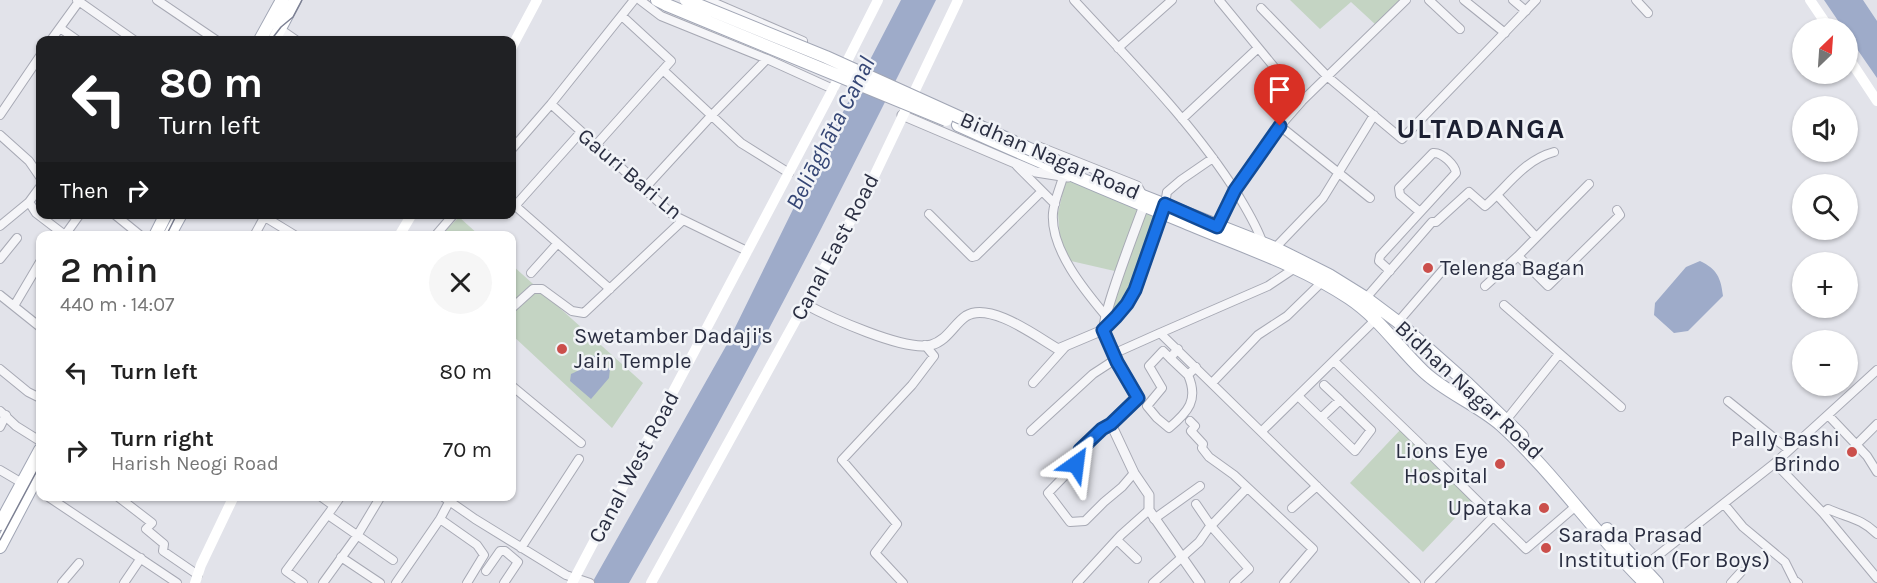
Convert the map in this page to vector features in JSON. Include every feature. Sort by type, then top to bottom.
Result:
[{"type":"main road","points":[[262,36],[282,0]]},
{"type":"main road","points":[[276,36],[295,0]]},
{"type":"main road","points":[[516,39],[537,0]]},
{"type":"main road","name":"Bidhan Nagar Road","points":[[686,0],[826,57],[1066,173]]},
{"type":"main road","name":"Canal West Road","points":[[581,581],[747,251],[878,0]]},
{"type":"main road","name":"Canal East Road","points":[[651,583],[868,189],[958,0]]},
{"type":"main road","points":[[1810,0],[1822,18]]},
{"type":"main road","name":"Bidhan Nagar Road","points":[[662,2],[958,125],[1066,173],[1269,246],[1329,275],[1366,298],[1423,371],[1438,383],[1484,411],[1501,426],[1551,476],[1645,583]]},
{"type":"main road","points":[[1858,72],[1877,101]]},
{"type":"main road","name":"Bidhan Nagar Road","points":[[1164,208],[1323,281],[1360,306],[1398,322],[1507,419],[1657,583]]},
{"type":"main road","points":[[0,548],[32,487],[36,468]]},
{"type":"main road","points":[[1,520],[32,487]]},
{"type":"main road","points":[[196,579],[232,501]]},
{"type":"street","points":[[54,36],[78,0],[128,36]]},
{"type":"street","points":[[157,0],[210,36]]},
{"type":"street","points":[[516,144],[634,0]]},
{"type":"street","points":[[640,0],[661,16],[767,59],[833,90]]},
{"type":"street","points":[[708,0],[847,61]]},
{"type":"street","points":[[1074,0],[1182,119],[1213,158],[1269,246],[1323,198],[1374,115]]},
{"type":"street","points":[[1118,48],[1172,0]]},
{"type":"street","points":[[1219,0],[1302,101]]},
{"type":"street","points":[[1217,227],[1235,190],[1280,126],[1357,46],[1406,0]]},
{"type":"street","points":[[1428,0],[1460,29]]},
{"type":"street","points":[[1464,0],[1505,33]]},
{"type":"street","points":[[1513,0],[1526,11]]},
{"type":"street","points":[[1261,8],[1328,77],[1402,139],[1536,0]]},
{"type":"street","points":[[1636,0],[1648,13]]},
{"type":"street","points":[[596,145],[671,61],[622,16]]},
{"type":"street","points":[[60,28],[71,36]]},
{"type":"street","points":[[280,29],[291,36]]},
{"type":"street","points":[[1182,119],[1258,48]]},
{"type":"street","points":[[644,189],[767,59]]},
{"type":"street","points":[[0,115],[36,62]]},
{"type":"street","points":[[663,70],[741,143],[789,173]]},
{"type":"street","points":[[913,92],[1045,150],[1137,186],[1144,200],[1103,330],[1138,398],[1080,450],[1076,464],[1048,493],[1070,522],[1085,521],[1134,473]]},
{"type":"street","name":"Gauri Bari Ln","points":[[551,104],[673,215],[747,251]]},
{"type":"street","points":[[902,116],[1036,172],[1066,173],[1053,214],[1057,240],[1072,271],[1106,316]]},
{"type":"street","points":[[1280,126],[1370,198]]},
{"type":"street","points":[[516,201],[580,132]]},
{"type":"street","points":[[0,136],[36,171]]},
{"type":"street","points":[[1366,298],[1432,222],[1436,222],[1469,192],[1485,206],[1518,172],[1531,165],[1542,155],[1554,152]]},
{"type":"street","points":[[1390,271],[1379,261],[1380,256],[1456,174],[1455,168],[1440,153],[1433,153],[1399,188],[1400,195],[1420,212]]},
{"type":"street","points":[[805,304],[888,339],[925,345],[931,345],[944,338],[966,316],[978,311],[993,314],[1016,324],[1058,349],[1103,330],[1127,304],[1135,290],[1164,208],[1167,192],[1213,158]]},
{"type":"street","points":[[33,166],[36,163]]},
{"type":"street","points":[[1014,163],[1055,204]]},
{"type":"street","points":[[1485,286],[1589,184]]},
{"type":"street","points":[[928,214],[972,257],[976,256],[1042,191]]},
{"type":"street","points":[[0,226],[29,202],[36,192]]},
{"type":"street","points":[[1497,195],[1536,237]]},
{"type":"street","points":[[29,202],[36,213]]},
{"type":"street","points":[[516,207],[610,289]]},
{"type":"street","points":[[1518,256],[1548,286],[1620,215],[1617,210]]},
{"type":"street","points":[[44,219],[61,231]]},
{"type":"street","points":[[120,219],[135,231]]},
{"type":"street","points":[[270,219],[288,231]]},
{"type":"street","points":[[439,231],[450,219]]},
{"type":"street","points":[[516,304],[533,289],[542,289],[572,311],[584,313],[683,220]]},
{"type":"street","points":[[0,259],[17,238]]},
{"type":"street","points":[[531,273],[557,244]]},
{"type":"street","points":[[1398,322],[1448,264]]},
{"type":"street","points":[[1030,431],[1115,356],[1160,333],[1268,286],[1295,268]]},
{"type":"street","points":[[14,306],[36,269]]},
{"type":"street","points":[[1212,383],[1258,335],[1287,316],[1323,281]]},
{"type":"street","points":[[0,294],[36,324]]},
{"type":"street","points":[[1504,304],[1621,407]]},
{"type":"street","points":[[1262,431],[1379,314]]},
{"type":"street","points":[[1160,333],[1416,583]]},
{"type":"street","points":[[903,583],[875,553],[897,524],[842,460],[912,385],[934,356],[925,345]]},
{"type":"street","points":[[1033,383],[1065,346]]},
{"type":"street","points":[[1170,358],[1178,350]]},
{"type":"street","points":[[1162,351],[1188,375],[1194,388],[1190,405],[1169,428],[1147,406],[1162,388],[1149,366],[1162,351]]},
{"type":"street","points":[[1507,419],[1559,354]]},
{"type":"street","points":[[1334,361],[1526,549],[1576,506]]},
{"type":"street","points":[[1188,375],[1196,367]]},
{"type":"street","points":[[0,369],[36,396]]},
{"type":"street","points":[[1642,568],[1775,463],[1877,370]]},
{"type":"street","points":[[1298,396],[1355,451],[1371,430],[1324,385]]},
{"type":"street","points":[[516,389],[581,444]]},
{"type":"street","points":[[1321,418],[1340,400]]},
{"type":"street","points":[[1728,401],[1789,450]]},
{"type":"street","points":[[0,427],[3,413]]},
{"type":"street","points":[[3,413],[16,426],[36,438]]},
{"type":"street","points":[[1828,415],[1867,456],[1877,472]]},
{"type":"street","points":[[1190,421],[1195,426],[1191,431],[1203,444],[1202,448],[1209,457],[1222,465],[1313,549],[1284,583]]},
{"type":"street","points":[[1111,424],[1134,473],[1149,495],[1149,510],[1154,519],[1200,583]]},
{"type":"street","points":[[1856,445],[1877,424]]},
{"type":"street","points":[[504,583],[579,459]]},
{"type":"street","points":[[1775,463],[1823,513],[1877,578]]},
{"type":"street","points":[[0,470],[32,487]]},
{"type":"street","points":[[1154,519],[1200,486]]},
{"type":"street","points":[[1292,508],[1317,486]]},
{"type":"street","points":[[1153,583],[1199,542],[1247,488]]},
{"type":"street","points":[[55,501],[177,583]]},
{"type":"street","points":[[123,501],[152,523],[146,529],[164,544],[163,551],[196,579]]},
{"type":"street","points":[[327,501],[334,506]]},
{"type":"street","points":[[303,583],[286,571],[338,501]]},
{"type":"street","points":[[323,583],[357,536],[378,501]]},
{"type":"street","points":[[448,501],[523,550],[581,581]]},
{"type":"street","points":[[396,583],[451,503]]},
{"type":"street","points":[[1196,504],[1211,526],[1248,570],[1234,583]]},
{"type":"street","points":[[1724,504],[1743,527],[1785,562],[1794,582]]},
{"type":"street","points":[[1823,513],[1828,509],[1850,518],[1859,519],[1877,534]]},
{"type":"street","points":[[1077,583],[1149,510]]},
{"type":"street","points":[[327,515],[393,560]]},
{"type":"street","points":[[1429,583],[1494,516]]},
{"type":"street","points":[[440,519],[477,545],[484,555],[467,583]]},
{"type":"street","points":[[1117,540],[1137,559]]},
{"type":"street","points":[[486,571],[500,551],[505,551],[511,542]]},
{"type":"street","points":[[505,551],[518,562]]},
{"type":"street","points":[[341,557],[380,583]]},
{"type":"street","points":[[124,583],[141,558]]},
{"type":"street","points":[[62,583],[79,563]]},
{"type":"street","points":[[1731,583],[1741,572]]},
{"type":"street","points":[[160,583],[166,575]]},
{"type":"green space","points":[[1290,0],[1402,0],[1376,25],[1351,2],[1320,29]]},
{"type":"green space","points":[[1066,179],[1142,206],[1119,272],[1071,261],[1060,239],[1058,213]]},
{"type":"green space","points":[[1147,207],[1160,212],[1126,300],[1107,324]]},
{"type":"green space","points":[[457,219],[461,219],[475,231],[445,231]]},
{"type":"green space","points":[[516,269],[643,383],[612,428],[516,339]]},
{"type":"green space","points":[[1402,428],[1474,498],[1423,552],[1350,483]]},
{"type":"water","points":[[901,0],[936,0],[775,317],[629,583],[592,583],[726,346],[801,193]]},
{"type":"water","points":[[1824,0],[1863,0],[1877,21],[1877,78],[1858,50],[1858,18],[1836,18]]},
{"type":"water","points":[[1700,261],[1717,275],[1723,296],[1688,331],[1674,333],[1654,315],[1655,303],[1686,267]]},
{"type":"water","points":[[587,355],[595,356],[610,369],[609,378],[591,399],[570,381],[571,374],[582,367]]},
{"type":"tram line","points":[[274,36],[293,17],[302,0]]},
{"type":"tram line","points":[[168,231],[174,219]]},
{"type":"tram line","points":[[0,540],[36,472]]},
{"type":"place","name":"Telenga Bagan","points":[[1428,268]]},
{"type":"place","name":"Swetamber Dadaji's Jain Temple","points":[[562,349]]},
{"type":"place","name":"Pally Bashi Brindo","points":[[1852,452]]},
{"type":"place","name":"Lions Eye Hospital","points":[[1500,464]]},
{"type":"place","name":"Upataka","points":[[1544,508]]},
{"type":"place","name":"Sarada Prasad Institution (For Boys)","points":[[1546,548]]},
{"type":"district","name":"ULTADANGA","points":[[1481,128]]},
{"type":"route","points":[[1076,464],[1080,450],[1138,398],[1117,362],[1103,330],[1127,304],[1135,290],[1165,204],[1217,227],[1235,190],[1280,126]]},
{"type":"water label","name":"Beliāghāta Canal","points":[[830,133]]}]
